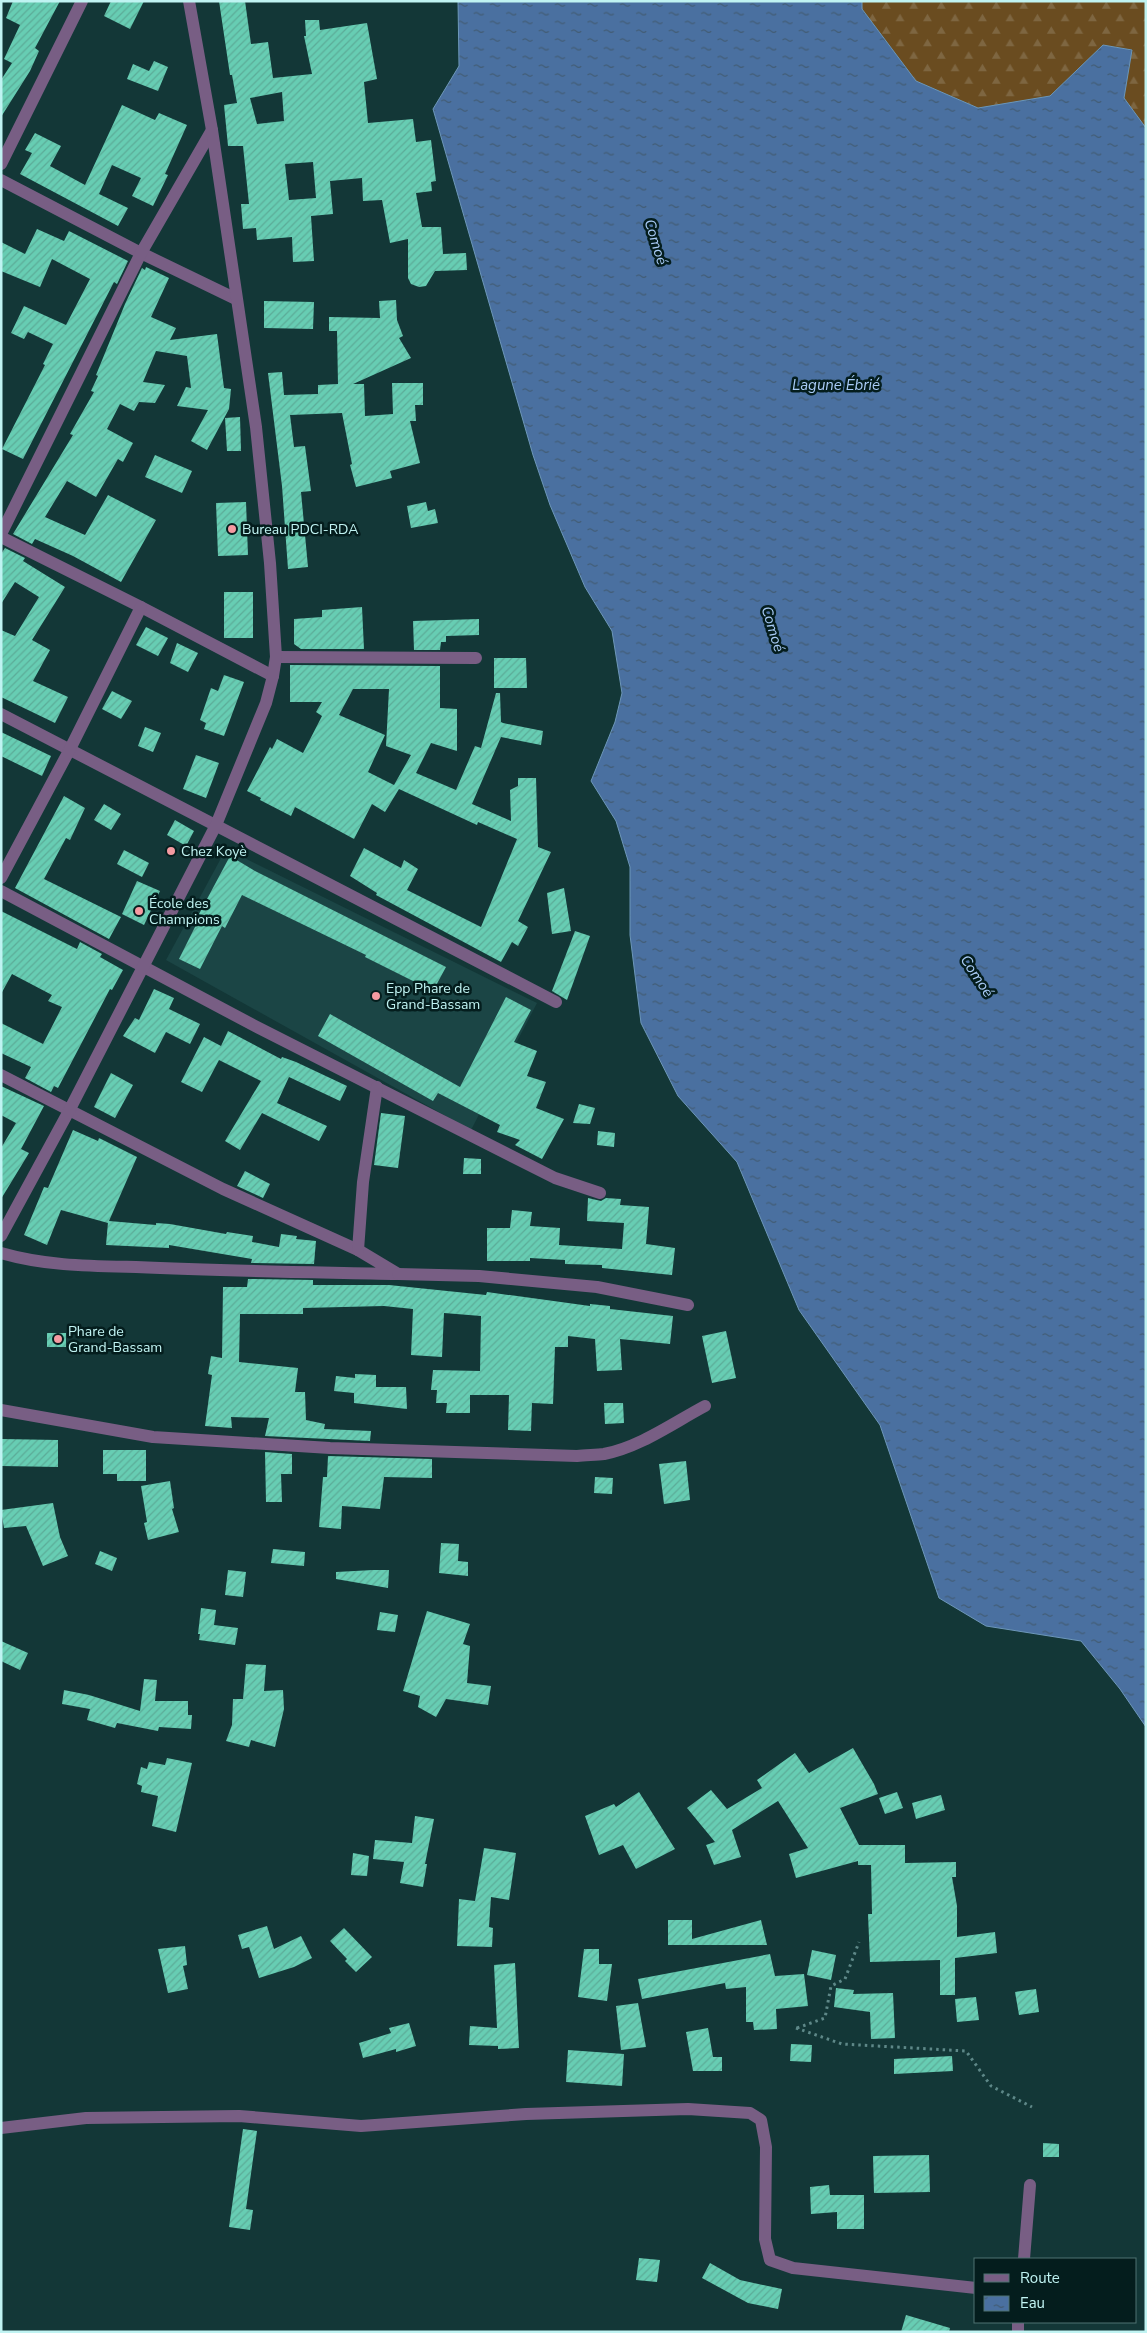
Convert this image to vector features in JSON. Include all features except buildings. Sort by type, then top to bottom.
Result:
[{"type":"street","points":[[1,164],[82,1]]},
{"type":"street","points":[[1,1236],[70,1109],[216,825],[266,703],[276,657],[270,563],[257,437],[212,130],[189,1]]},
{"type":"street","points":[[212,130],[141,253],[1,536],[273,676]]},
{"type":"street","points":[[1,180],[141,253],[236,299]]},
{"type":"street","points":[[1,878],[70,749],[142,607]]},
{"type":"street","points":[[276,657],[476,658]]},
{"type":"street","points":[[1,714],[556,1002]]},
{"type":"street","points":[[1,891],[555,1178],[600,1193]]},
{"type":"street","points":[[1,1075],[224,1189],[358,1250],[398,1274]]},
{"type":"street","points":[[358,1250],[364,1182],[377,1087]]},
{"type":"street","points":[[1,1252],[24,1259],[60,1265],[211,1271],[479,1276],[597,1286],[688,1305]]},
{"type":"street","points":[[1,1410],[154,1437],[330,1448],[577,1456],[604,1454],[626,1447],[705,1406]]},
{"type":"street","points":[[1,2128],[86,2118],[239,2116],[360,2126],[526,2114],[688,2108],[750,2113],[761,2120],[766,2147],[765,2239],[770,2260],[793,2268],[974,2288]]},
{"type":"street","points":[[1024,2258],[1030,2185]]},
{"type":"path","points":[[859,1942],[845,1980],[830,1986],[825,2018],[796,2028],[842,2044],[966,2051],[991,2086],[1032,2107]]},
{"type":"shaded area","name":"Epp Phare de Grand-Bassam","points":[[226,849],[537,1003],[471,1130],[166,960]]},
{"type":"green space","points":[[862,1],[1146,1],[1146,128],[1124,98],[1132,50],[1103,45],[1050,96],[978,108],[916,81],[862,9]]},
{"type":"water","name":"Lagune Ébrié","points":[[458,1],[862,1],[862,9],[916,81],[978,108],[1050,96],[1103,45],[1132,50],[1124,98],[1146,128],[1146,1727],[1120,1689],[1081,1641],[986,1626],[939,1598],[880,1425],[799,1310],[737,1162],[678,1096],[641,1023],[630,935],[630,867],[616,821],[591,781],[615,722],[622,693],[612,631],[585,587],[550,505],[533,455],[433,109],[459,66]]},
{"type":"place","name":"Bureau PDCI-RDA","points":[[232,529]]},
{"type":"place","name":"Chez Koyè","points":[[171,851]]},
{"type":"place","name":"École des Champions","points":[[139,911]]},
{"type":"place","name":"Epp Phare de Grand-Bassam","points":[[376,996]]},
{"type":"place","name":"Phare de Grand-Bassam","points":[[58,1339]]},
{"type":"water label","name":"Comoé","points":[[656,242]]},
{"type":"water label","name":"Comoé","points":[[773,629]]},
{"type":"water label","name":"Comoé","points":[[977,976]]}]
